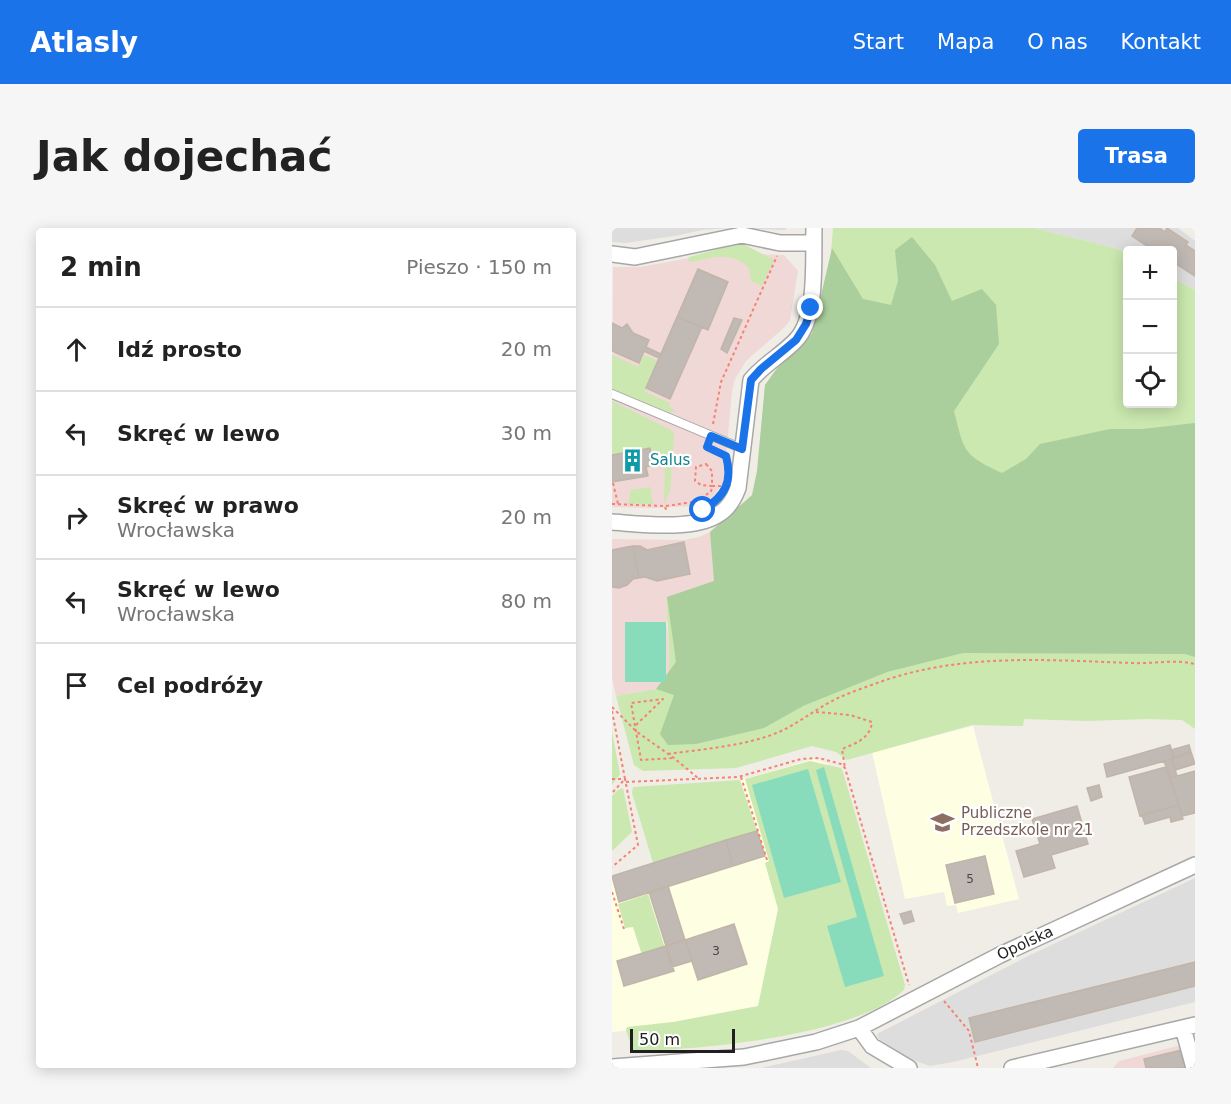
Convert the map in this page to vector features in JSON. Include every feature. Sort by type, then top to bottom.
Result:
[{"type":"street","points":[[612,254],[635,257],[742,235],[780,243],[814,236],[811,308],[806,324],[796,340],[751,380],[738,488],[732,502],[718,515],[694,523],[650,525],[612,522]]},
{"type":"street","name":"Opolska","points":[[612,1068],[744,1058],[816,1042],[859,1028],[1000,955],[1195,865]]},
{"type":"street","points":[[1012,1068],[1189,1027],[1194,1068]]},
{"type":"street","points":[[859,1028],[872,1046],[909,1068]]},
{"type":"lane","points":[[612,394],[742,449]]},
{"type":"path","points":[[728,462],[726,456],[707,447],[721,382],[780,243]]},
{"type":"path","points":[[612,504],[681,505],[704,497],[711,492],[712,486],[712,471],[706,464],[696,467],[695,481],[701,485],[712,486],[727,485],[723,493]]},
{"type":"path","points":[[613,483],[618,504]]},
{"type":"path","points":[[665,506],[667,513]]},
{"type":"path","points":[[668,753],[744,743],[778,732],[836,699],[882,681],[967,662],[1025,659],[1139,663],[1183,661],[1195,664]]},
{"type":"path","points":[[636,725],[663,699],[631,704],[641,760],[674,758]]},
{"type":"path","points":[[612,709],[637,732],[668,753],[699,779]]},
{"type":"path","points":[[612,709],[638,844],[612,867]]},
{"type":"path","points":[[816,712],[850,715],[872,722],[871,730],[860,741],[842,749],[845,768],[910,990]]},
{"type":"path","points":[[612,779],[741,777],[801,759],[819,759],[841,764],[845,768]]},
{"type":"path","points":[[741,777],[767,860]]},
{"type":"path","points":[[612,793],[626,780]]},
{"type":"path","points":[[612,892],[624,929]]},
{"type":"path","points":[[945,1004],[969,1031],[978,1068]]},
{"type":"shaded area","points":[[612,228],[731,228],[702,230],[625,243],[612,242]]},
{"type":"shaded area","points":[[731,228],[787,228],[785,230]]},
{"type":"shaded area","points":[[1033,228],[1178,228],[1195,241],[1195,290],[1177,280],[1177,246],[1123,246],[1123,252]]},
{"type":"shaded area","points":[[732,253],[784,255],[798,271],[790,320],[746,361],[735,379],[724,481],[714,496],[694,506],[612,507],[613,267],[640,267],[705,255]]},
{"type":"shaded area","points":[[710,532],[714,581],[666,622],[671,658],[668,678],[656,689],[616,696],[612,677],[612,539],[684,540]]},
{"type":"shaded area","name":"Publiczne Przedszkole nr 21","points":[[973,726],[1019,899],[958,913],[956,905],[947,906],[944,892],[905,899],[872,752]]},
{"type":"shaded area","points":[[814,759],[828,764],[891,973],[808,1012],[612,1032],[612,876],[756,831],[740,780]]},
{"type":"shaded area","points":[[1195,878],[1195,1002],[930,1066],[907,1058],[879,1039],[877,1034],[1028,956]]},
{"type":"shaded area","points":[[1193,1042],[1195,1068],[1113,1068],[1119,1061]]},
{"type":"shaded area","points":[[841,1050],[848,1051],[871,1068],[761,1068]]},
{"type":"green space","points":[[833,228],[1033,228],[1119,249],[1123,252],[1123,408],[1177,408],[1177,280],[1195,290],[1195,729],[1182,720],[1024,719],[1023,726],[972,725],[847,760],[836,752],[812,746],[736,768],[643,771],[634,765],[616,696],[656,689],[668,678],[667,597],[714,581],[710,532],[750,500],[754,492],[765,385],[827,300]]},
{"type":"green space","points":[[912,237],[935,265],[952,301],[982,289],[996,305],[999,344],[954,411],[963,443],[972,456],[979,461],[1002,473],[1026,459],[1040,444],[1110,429],[1142,429],[1195,423],[1195,657],[1185,654],[963,653],[887,672],[803,706],[764,728],[696,744],[668,745],[660,734],[674,695],[656,689],[676,662],[667,597],[714,581],[710,532],[752,495],[757,471],[765,385],[788,353],[812,334],[832,248],[863,299],[891,305],[898,281],[895,250]]},
{"type":"green space","points":[[735,240],[774,260],[762,286],[751,281],[749,268],[736,259],[722,257],[688,261],[689,257],[715,250]]},
{"type":"green space","points":[[612,355],[638,367],[644,355],[658,361],[645,392],[670,403],[669,407],[676,411],[667,413],[612,389]]},
{"type":"green space","points":[[612,401],[673,431],[670,491],[664,504],[665,461],[612,458]]},
{"type":"green space","points":[[650,487],[653,504],[628,504],[631,490]]},
{"type":"green space","points":[[625,622],[666,622],[666,682],[625,682]]},
{"type":"green space","points":[[612,731],[620,774],[612,785]]},
{"type":"green space","points":[[810,761],[841,768],[843,772],[905,985],[904,990],[881,1006],[851,1019],[815,1029],[696,1048],[633,1051],[627,1027],[673,1022],[758,1006],[778,909],[765,863],[769,861],[745,779]]},
{"type":"green space","points":[[824,767],[884,976],[845,987],[827,926],[857,917],[816,770]]},
{"type":"green space","points":[[808,769],[841,882],[784,898],[752,785]]},
{"type":"green space","points":[[740,780],[757,831],[653,863],[632,793],[633,787]]},
{"type":"green space","points":[[623,788],[632,832],[612,851],[612,796]]},
{"type":"green space","points":[[648,894],[665,948],[642,955],[633,927],[625,928],[618,904]]},
{"type":"building","points":[[1137,228],[1159,228],[1165,232],[1167,228],[1188,242],[1186,245],[1195,251],[1195,276],[1177,264],[1177,246],[1147,246],[1132,236]]},
{"type":"building","points":[[698,269],[728,282],[708,330],[677,317]]},
{"type":"building","points":[[677,317],[702,327],[670,399],[646,388]]},
{"type":"building","points":[[734,318],[742,320],[727,353],[721,349]]},
{"type":"building","points":[[612,323],[622,328],[627,324],[633,333],[649,340],[646,347],[661,354],[659,358],[644,351],[639,363],[612,351]]},
{"type":"building","name":"Salus","points":[[650,448],[653,465],[646,467],[648,476],[612,482],[612,455]]},
{"type":"building","points":[[684,542],[690,574],[657,581],[645,577],[639,578],[633,546],[640,546],[647,550]]},
{"type":"building","points":[[633,546],[639,578],[619,588],[612,587],[612,550]]},
{"type":"building","points":[[1170,745],[1174,758],[1107,777],[1104,764]]},
{"type":"building","points":[[1189,745],[1191,752],[1174,758],[1171,750]]},
{"type":"building","points":[[1191,752],[1195,764],[1175,770],[1172,758]]},
{"type":"building","points":[[1172,759],[1177,776],[1170,778],[1164,761]]},
{"type":"building","points":[[1166,767],[1179,805],[1140,816],[1129,777]]},
{"type":"building","points":[[1195,771],[1195,813],[1182,816],[1170,778]]},
{"type":"building","points":[[1099,785],[1102,797],[1091,801],[1087,788]]},
{"type":"building","points":[[1179,805],[1183,819],[1171,822],[1170,817],[1145,824],[1142,815]]},
{"type":"building","points":[[1077,806],[1088,844],[1051,855],[1055,868],[1024,877],[1016,851],[1040,844],[1032,819]]},
{"type":"building","points":[[757,831],[765,856],[733,866],[726,840]]},
{"type":"building","points":[[726,840],[733,866],[619,902],[612,876]]},
{"type":"building","points":[[985,856],[994,894],[955,903],[946,865]]},
{"type":"building","points":[[668,886],[685,940],[666,946],[649,892]]},
{"type":"building","points":[[911,911],[914,921],[904,924],[900,914]]},
{"type":"building","points":[[734,924],[747,964],[698,980],[685,940]]},
{"type":"building","points":[[685,940],[692,961],[672,967],[666,946]]},
{"type":"building","points":[[666,946],[674,971],[624,986],[617,961]]},
{"type":"building","points":[[1195,962],[1195,986],[975,1042],[969,1018]]},
{"type":"building","points":[[1182,1050],[1187,1068],[1146,1068],[1144,1059]]},
{"type":"place","name":"Salus","points":[[632,460]]},
{"type":"place","name":"Publiczne Przedszkole nr 21","points":[[943,822]]},
{"type":"route","points":[[703,510],[718,501],[727,485],[729,468],[726,456],[707,447],[711,436],[742,449],[751,380],[796,340],[806,324],[811,308]]}]
